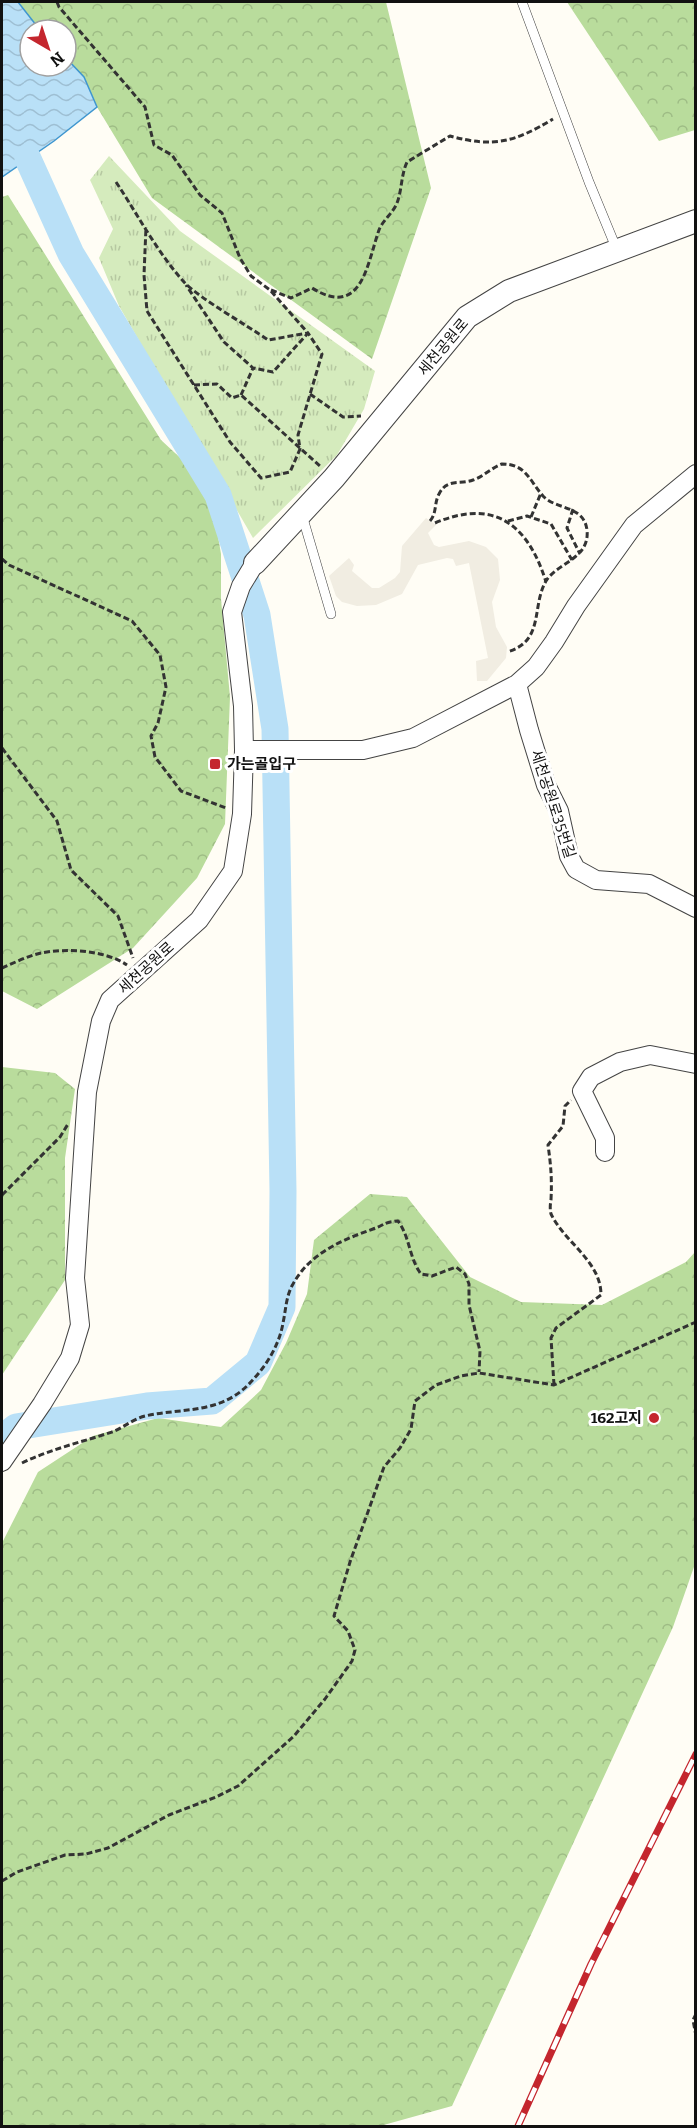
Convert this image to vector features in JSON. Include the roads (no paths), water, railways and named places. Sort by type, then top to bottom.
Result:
[{"type":"street","name":"세천공원로","points":[[10,1463],[70,1358],[80,1325],[75,1278],[87,1092],[101,1021],[110,1000],[199,921],[233,872],[249,751],[232,612],[255,563],[385,416],[467,316],[509,291],[696,221]]},
{"type":"street","points":[[249,751],[363,750],[413,738],[517,684],[536,667],[634,525],[696,474]]},
{"type":"street","name":"세천공원로35번길","points":[[517,684],[546,785],[559,811],[569,856],[576,869],[596,880],[649,884],[696,908]]},
{"type":"street","points":[[606,1152],[605,1138],[582,1091],[591,1077],[620,1062],[650,1055],[696,1064]]},
{"type":"lane","points":[[522,2],[589,182],[617,250]]},
{"type":"lane","points":[[301,512],[331,614]]},
{"type":"water","points":[[2,2],[18,2],[31,18],[18,18],[18,78],[78,78],[78,71],[84,77],[97,107],[54,141],[2,177]]},
{"type":"waterway","points":[[2,1438],[16,1427],[147,1406],[212,1401],[258,1363],[282,1307],[283,1191],[275,729],[257,615],[218,495],[71,254],[28,159]]},
{"type":"railway","points":[[518,2126],[591,1964],[696,1754]]},
{"type":"place","name":"가는골입구","points":[[215,764]]},
{"type":"place","name":"162고지","points":[[654,1418]]}]
